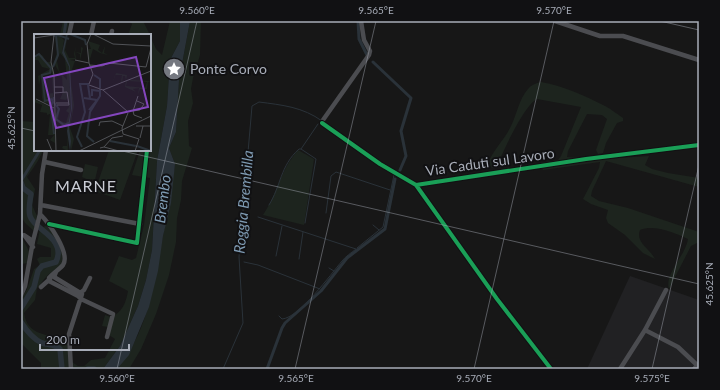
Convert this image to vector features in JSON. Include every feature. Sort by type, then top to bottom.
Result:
[{"type":"street","points":[[69,34],[72,21]]},
{"type":"street","points":[[90,34],[94,21]]},
{"type":"street","points":[[361,21],[364,40],[370,52],[369,56],[323,122],[380,164],[416,185]]},
{"type":"street","points":[[555,21],[600,36],[623,36],[699,60]]},
{"type":"street","name":"Via Caduti sul Lavoro","points":[[551,369],[496,298],[416,185],[586,159],[699,145]]},
{"type":"street","points":[[21,295],[25,286],[33,241],[39,221],[46,151]]},
{"type":"street","points":[[49,224],[137,243],[147,151]]},
{"type":"street","points":[[44,162],[81,170]]},
{"type":"street","points":[[41,205],[140,224]]},
{"type":"street","points":[[40,214],[57,235],[65,260],[64,264],[49,278],[49,280]]},
{"type":"street","points":[[23,234],[33,241]]},
{"type":"street","points":[[23,234],[33,247]]},
{"type":"street","points":[[41,287],[54,276],[57,270]]},
{"type":"street","points":[[54,276],[80,296]]},
{"type":"street","points":[[71,369],[69,334],[80,296],[90,278]]},
{"type":"street","points":[[49,280],[113,314],[107,337]]},
{"type":"street","points":[[620,369],[645,330],[666,290]]},
{"type":"street","points":[[645,330],[678,347],[697,366]]},
{"type":"shaded area","points":[[63,21],[69,21],[66,34],[60,34]]},
{"type":"shaded area","points":[[130,21],[143,21],[150,34],[128,34],[132,24]]},
{"type":"shaded area","points":[[170,21],[180,21],[180,41],[170,60],[167,106],[157,161],[152,250],[146,280],[138,306],[120,346],[103,369],[41,369],[41,363],[21,343],[21,299],[27,289],[34,269],[40,265],[37,259],[40,257],[51,257],[51,248],[37,244],[40,229],[47,225],[59,243],[62,259],[60,266],[47,276],[37,288],[35,300],[24,313],[29,326],[39,333],[65,339],[72,362],[78,366],[84,366],[91,360],[105,358],[115,339],[109,335],[114,316],[124,305],[128,291],[109,281],[119,256],[132,260],[136,258],[144,225],[150,178],[132,175],[140,151],[151,151],[151,38],[156,49],[162,55]]},
{"type":"shaded area","points":[[190,21],[201,21],[200,55],[191,89],[193,103],[188,121],[189,146],[192,148],[182,181],[181,200],[177,218],[176,242],[169,275],[156,314],[141,349],[129,369],[117,369],[128,354],[136,338],[149,306],[153,289],[174,173],[175,164],[169,148],[176,132],[179,80]]},
{"type":"shaded area","points":[[541,82],[558,86],[582,95],[607,107],[623,118],[623,121],[617,123],[606,143],[603,153],[598,154],[596,150],[607,119],[602,115],[587,114],[568,151],[567,157],[602,159],[649,156],[645,165],[652,169],[699,178],[699,187],[606,161],[592,191],[591,196],[599,201],[628,208],[699,232],[699,242],[691,246],[669,289],[668,283],[672,271],[688,239],[671,232],[658,229],[646,228],[640,230],[639,234],[641,242],[655,259],[643,253],[625,235],[608,223],[606,218],[608,210],[591,204],[583,199],[599,168],[600,162],[543,170],[540,163],[558,160],[561,156],[581,107],[537,99],[526,110],[520,120],[496,168],[492,168],[488,163],[493,153],[509,131],[525,93],[532,85]]},
{"type":"shaded area","points":[[21,121],[34,122],[34,151],[43,151],[38,161],[27,177],[35,189],[32,205],[37,216],[34,231],[25,223],[21,216]]},
{"type":"shaded area","points":[[298,150],[314,159],[304,225],[263,215],[287,166]]},
{"type":"shaded area","points":[[109,151],[138,151],[120,200],[95,191]]},
{"type":"shaded area","points":[[85,164],[98,167],[95,180],[91,179],[91,181],[82,177]]},
{"type":"shaded area","points":[[21,236],[29,251],[27,263],[22,264]]},
{"type":"shaded area","points":[[630,276],[699,300],[699,369],[587,369]]},
{"type":"shaded area","points":[[105,315],[111,317],[108,327],[102,326]]},
{"type":"water","name":"Brembo","points":[[180,21],[190,21],[179,80],[176,132],[169,148],[175,164],[171,203],[163,236],[158,271],[149,307],[129,355],[117,369],[103,369],[120,346],[138,306],[146,280],[152,250],[157,161],[167,106],[170,60],[180,41]]},
{"type":"waterway","points":[[64,34],[66,21]]},
{"type":"waterway","name":"Roggia Brembilla","points":[[358,21],[359,39],[367,55]]},
{"type":"waterway","name":"Roggia Brembilla","points":[[373,62],[411,98],[401,131],[406,156],[400,170]]},
{"type":"waterway","name":"Roggia Brembilla","points":[[223,369],[243,323],[239,257],[252,106],[259,102],[284,106],[300,110],[315,116],[322,121]]},
{"type":"waterway","points":[[305,223],[316,159],[301,149],[318,124]]},
{"type":"waterway","points":[[269,205],[284,169],[293,156],[299,149],[301,149]]},
{"type":"waterway","points":[[21,181],[39,151]]},
{"type":"waterway","points":[[326,213],[331,176],[336,172],[390,190]]},
{"type":"waterway","name":"Roggia Brembilla","points":[[357,248],[383,227],[394,175]]},
{"type":"waterway","name":"Roggia Brembilla","points":[[267,369],[285,323],[321,291],[347,258],[385,229],[395,179]]},
{"type":"waterway","points":[[21,182],[23,188],[31,194],[29,208],[30,216],[37,226],[54,241],[58,254],[56,262],[42,266],[38,271],[34,287],[21,308]]},
{"type":"waterway","name":"Roggia Brembilla","points":[[258,217],[356,249],[344,259],[306,304],[289,317],[282,319],[279,316]]},
{"type":"waterway","points":[[373,225],[379,230]]},
{"type":"waterway","points":[[276,256],[282,226]]},
{"type":"waterway","points":[[299,259],[303,232]]},
{"type":"waterway","points":[[244,262],[258,265],[320,289]]},
{"type":"waterway","points":[[329,268],[334,271]]},
{"type":"waterway","points":[[21,322],[27,331],[36,339],[42,343],[60,349],[62,369]]},
{"type":"waterway","points":[[88,369],[94,369]]},
{"type":"cycle path","points":[[322,123],[380,164],[416,185],[497,299],[551,369]]},
{"type":"cycle path","points":[[416,185],[586,159],[699,145]]},
{"type":"cycle path","points":[[49,224],[137,243],[147,151]]},
{"type":"place","name":"Ponte Corvo","points":[[174,69]]},
{"type":"district","name":"MARNE","points":[[86,186]]}]
